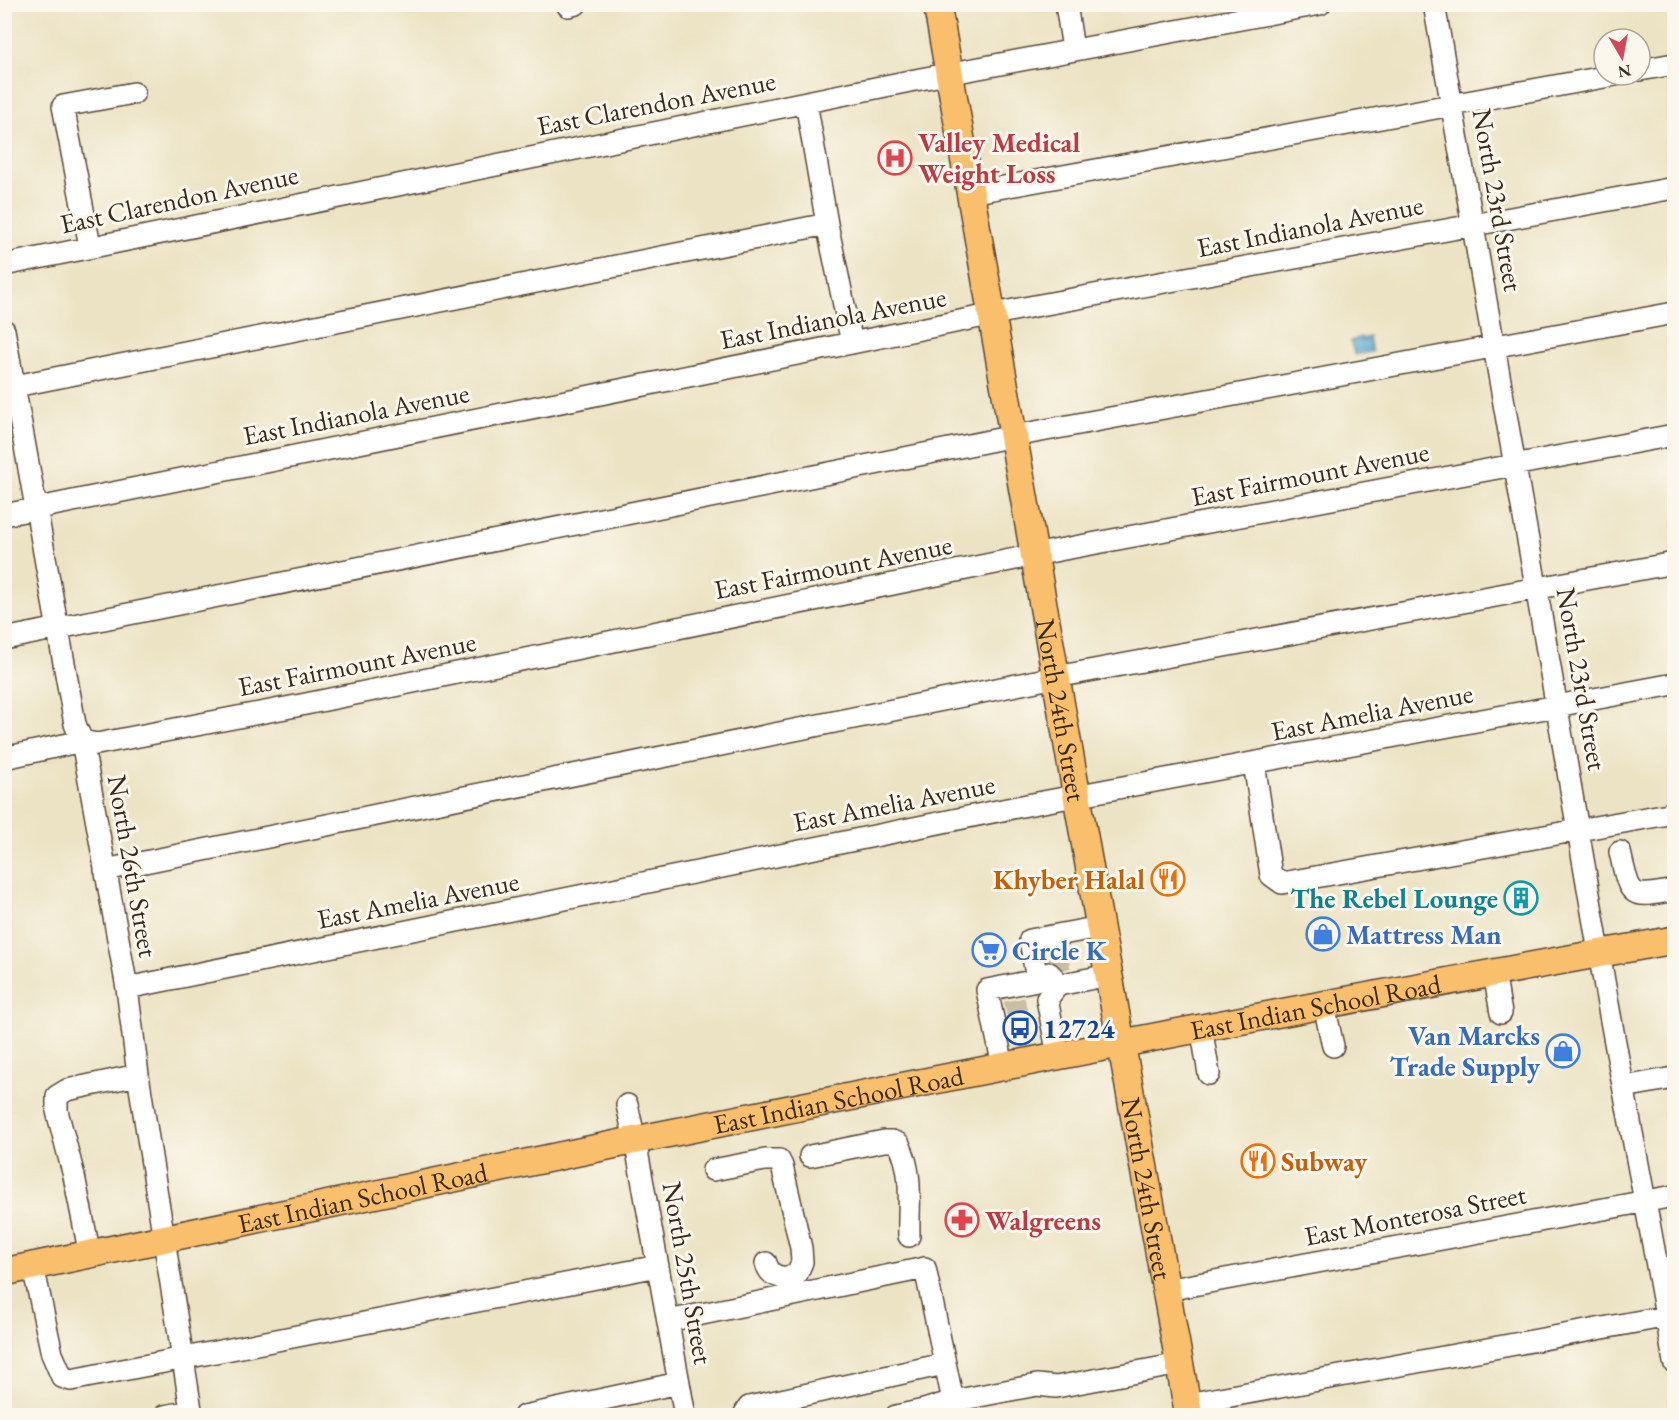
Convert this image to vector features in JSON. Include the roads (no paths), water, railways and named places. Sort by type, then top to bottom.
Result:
[{"type":"main road","name":"North 24th Street","points":[[937,4],[1188,1410]]},
{"type":"main road","name":"East Indian School Road","points":[[4,1272],[636,1140],[1121,1042],[1674,940]]},
{"type":"street","points":[[1066,4],[1073,49]]},
{"type":"street","name":"East Clarendon Avenue","points":[[4,265],[949,73],[1320,4]]},
{"type":"street","name":"North 23rd Street","points":[[1434,4],[1624,1087],[1671,1316],[1674,1362]]},
{"type":"street","points":[[1652,68],[1674,64]]},
{"type":"street","points":[[970,193],[1592,79]]},
{"type":"street","points":[[90,246],[63,106],[135,93]]},
{"type":"street","points":[[806,102],[827,224],[852,343]]},
{"type":"street","name":"East Indianola Avenue","points":[[4,515],[992,315],[1674,188]]},
{"type":"street","points":[[15,386],[827,224]]},
{"type":"street","points":[[4,639],[1014,436],[1674,313]]},
{"type":"street","name":"North 26th Street","points":[[4,330],[57,629],[75,724],[82,741],[127,988],[138,1075],[191,1413]]},
{"type":"street","name":"East Fairmount Avenue","points":[[4,758],[82,741],[97,744],[296,706],[1035,555],[1674,435]]},
{"type":"street","points":[[105,870],[1056,677],[1674,563]]},
{"type":"street","name":"East Amelia Avenue","points":[[127,988],[1027,805],[1674,684]]},
{"type":"street","points":[[1254,763],[1271,874],[1281,884],[1674,813]]},
{"type":"street","points":[[1620,852],[1630,891],[1646,896],[1674,890]]},
{"type":"street","points":[[1049,973],[1100,927]]},
{"type":"street","points":[[1003,1066],[1000,1007],[987,990],[1037,980],[1030,940],[1049,973],[1058,1055]]},
{"type":"street","points":[[1049,973],[1109,975]]},
{"type":"street","points":[[1494,973],[1502,1013]]},
{"type":"street","points":[[1324,1005],[1333,1046]]},
{"type":"street","points":[[1201,1027],[1209,1074]]},
{"type":"street","points":[[90,1255],[57,1111],[57,1096],[67,1090],[138,1075]]},
{"type":"street","points":[[1624,1087],[1674,1078]]},
{"type":"street","name":"North 25th Street","points":[[627,1105],[636,1140],[685,1416]]},
{"type":"street","points":[[810,1156],[884,1141],[899,1144],[904,1153],[911,1193],[909,1236]]},
{"type":"street","points":[[713,1170],[765,1160],[779,1160],[785,1178],[802,1262],[797,1274],[785,1277],[772,1275],[765,1263]]},
{"type":"street","name":"East Monterosa Street","points":[[1167,1290],[1674,1196]]},
{"type":"street","points":[[33,1266],[52,1354],[62,1377],[71,1380],[658,1266]]},
{"type":"street","points":[[668,1321],[925,1268],[952,1401]]},
{"type":"street","points":[[1188,1410],[1671,1316]]},
{"type":"street","points":[[746,1416],[745,1413],[749,1407],[944,1364]]},
{"type":"street","points":[[896,1416],[952,1401],[1037,1385],[1056,1387],[1180,1364]]},
{"type":"street","points":[[524,1416],[679,1383]]},
{"type":"street","points":[[164,1416],[191,1413]]},
{"type":"water","points":[[1361,337],[1362,339],[1369,337],[1372,352],[1354,355],[1351,341]]},
{"type":"tunnel","points":[[1057,953],[1060,970]]},
{"type":"tunnel","points":[[1006,1012],[1035,1006]]},
{"type":"place","name":"Valley Medical Weight Loss","points":[[895,158]]},
{"type":"place","name":"Khyber Halal","points":[[1168,879]]},
{"type":"place","name":"The Rebel Lounge","points":[[1521,898]]},
{"type":"place","name":"Mattress Man","points":[[1323,934]]},
{"type":"place","name":"Circle K","points":[[989,950]]},
{"type":"place","name":"12724","points":[[1020,1028]]},
{"type":"place","name":"Van Marcks Trade Supply","points":[[1563,1051]]},
{"type":"place","name":"Subway","points":[[1258,1161]]},
{"type":"place","name":"Walgreens","points":[[962,1220]]}]
